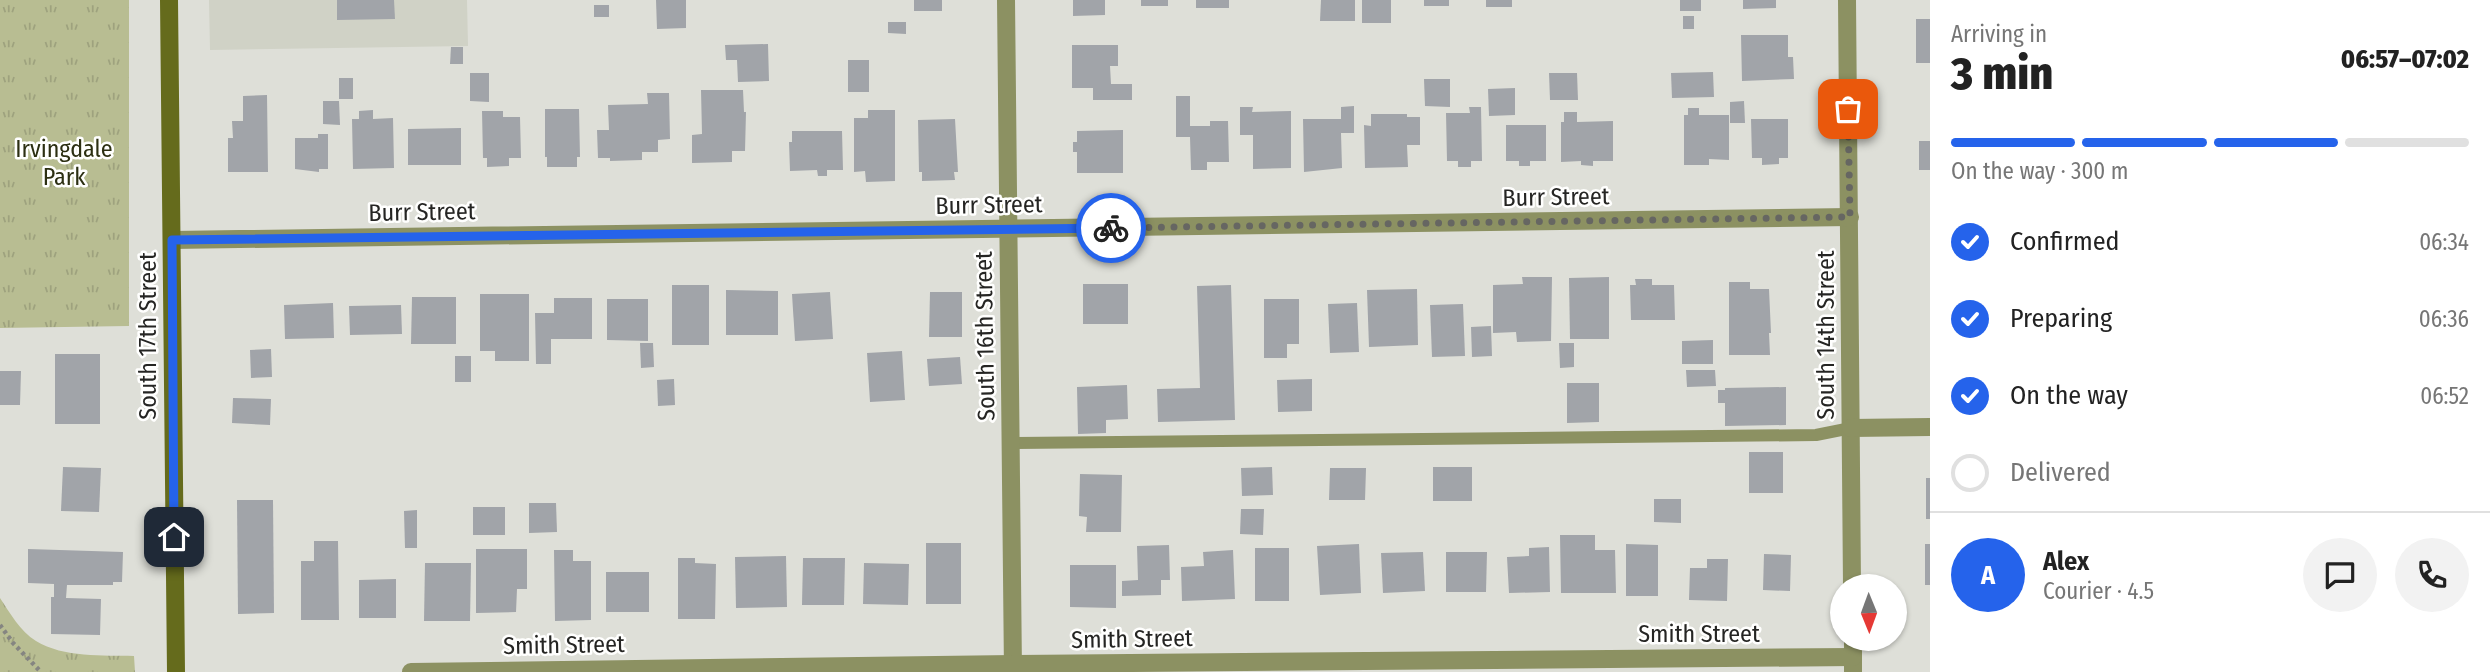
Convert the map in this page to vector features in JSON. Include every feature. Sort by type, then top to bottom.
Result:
[{"type":"main road","name":"South 17th Street","points":[[169,0],[176,672]]},
{"type":"street","name":"South 16th Street","points":[[1006,0],[1013,668]]},
{"type":"street","name":"South 14th Street","points":[[1847,0],[1852,574]]},
{"type":"street","name":"Burr Street","points":[[172,240],[1850,217]]},
{"type":"street","points":[[1851,428],[1930,427]]},
{"type":"street","name":"Smith Street","points":[[411,672],[1429,666],[1853,656]]},
{"type":"lane","points":[[1011,443],[1816,435],[1851,428]]},
{"type":"path","points":[[0,625],[41,672]]},
{"type":"shaded area","points":[[209,0],[467,0],[468,46],[210,50]]},
{"type":"green space","name":"Irvingdale Park","points":[[0,0],[129,0],[129,326],[0,328]]},
{"type":"green space","points":[[0,598],[20,627],[36,641],[71,653],[134,656],[135,672],[0,672]]},
{"type":"building","points":[[337,0],[394,0],[395,19],[337,20]]},
{"type":"building","points":[[656,0],[686,0],[686,28],[657,29]]},
{"type":"building","points":[[914,0],[942,0],[942,11],[914,11]]},
{"type":"building","points":[[1073,0],[1105,0],[1105,15],[1073,16]]},
{"type":"building","points":[[1141,0],[1168,0],[1168,6],[1141,6]]},
{"type":"building","points":[[1196,0],[1229,0],[1229,8],[1196,8]]},
{"type":"building","points":[[1321,0],[1355,0],[1355,21],[1320,21]]},
{"type":"building","points":[[1362,0],[1391,0],[1391,23],[1362,23]]},
{"type":"building","points":[[1424,0],[1449,0],[1449,6],[1424,6]]},
{"type":"building","points":[[1486,0],[1512,0],[1512,7],[1486,7]]},
{"type":"building","points":[[1680,0],[1701,0],[1701,11],[1680,11]]},
{"type":"building","points":[[1743,0],[1776,0],[1776,8],[1743,9]]},
{"type":"building","points":[[594,5],[609,5],[609,17],[594,17]]},
{"type":"building","points":[[1683,16],[1694,16],[1694,29],[1683,29]]},
{"type":"building","points":[[1916,19],[1930,19],[1930,63],[1916,63]]},
{"type":"building","points":[[888,22],[906,22],[906,34],[888,33]]},
{"type":"building","points":[[1741,35],[1788,35],[1788,57],[1793,57],[1794,79],[1742,81]]},
{"type":"building","points":[[768,44],[769,81],[738,82],[737,60],[726,60],[725,45]]},
{"type":"building","points":[[1072,45],[1118,45],[1118,66],[1110,66],[1111,84],[1132,84],[1132,100],[1093,100],[1093,88],[1072,88]]},
{"type":"building","points":[[451,47],[463,47],[463,64],[450,64]]},
{"type":"building","points":[[848,60],[869,60],[869,92],[848,92]]},
{"type":"building","points":[[1713,72],[1714,97],[1672,98],[1671,73]]},
{"type":"building","points":[[470,73],[489,73],[489,102],[470,101]]},
{"type":"building","points":[[1549,73],[1577,73],[1578,100],[1550,100]]},
{"type":"building","points":[[339,78],[353,78],[353,99],[339,99]]},
{"type":"building","points":[[1424,79],[1450,79],[1450,107],[1425,106]]},
{"type":"building","points":[[1515,88],[1515,115],[1489,116],[1488,89]]},
{"type":"building","points":[[701,90],[743,90],[746,112],[745,151],[732,151],[732,162],[692,163],[692,135],[702,134]]},
{"type":"building","points":[[647,93],[669,93],[670,139],[658,140],[658,152],[642,152],[642,160],[610,161],[610,158],[598,158],[597,130],[609,130],[608,105],[648,104]]},
{"type":"building","points":[[267,95],[268,172],[228,172],[228,138],[233,138],[232,121],[243,121],[243,96]]},
{"type":"building","points":[[1176,96],[1190,96],[1190,126],[1210,126],[1210,121],[1228,121],[1229,162],[1207,162],[1207,170],[1191,170],[1190,137],[1176,137]]},
{"type":"building","points":[[323,101],[339,101],[340,125],[323,124]]},
{"type":"building","points":[[1744,101],[1745,123],[1730,123],[1730,102]]},
{"type":"building","points":[[1354,106],[1354,133],[1341,133],[1342,168],[1304,172],[1303,119],[1341,119],[1341,107]]},
{"type":"building","points":[[1240,107],[1253,107],[1252,112],[1291,111],[1291,168],[1253,169],[1253,135],[1240,135]]},
{"type":"building","points":[[1469,107],[1481,107],[1482,161],[1471,161],[1471,167],[1458,167],[1458,161],[1447,161],[1446,113],[1470,113]]},
{"type":"building","points":[[1688,108],[1699,108],[1699,115],[1729,115],[1729,160],[1709,159],[1709,165],[1684,165],[1684,115],[1688,115]]},
{"type":"building","points":[[545,109],[579,109],[580,157],[577,157],[577,167],[547,167]]},
{"type":"building","points":[[373,110],[373,119],[393,118],[394,168],[353,169],[352,119],[359,119],[359,111]]},
{"type":"building","points":[[868,110],[895,110],[895,181],[866,182],[865,171],[854,172],[854,118],[868,118]]},
{"type":"building","points":[[482,111],[503,111],[503,117],[520,117],[521,158],[509,158],[509,166],[487,167],[487,158],[483,158]]},
{"type":"building","points":[[1564,112],[1577,112],[1577,122],[1613,121],[1613,161],[1593,161],[1593,166],[1581,165],[1581,161],[1561,162],[1561,122],[1564,122]]},
{"type":"building","points":[[1371,114],[1407,114],[1407,117],[1420,117],[1420,145],[1407,145],[1408,167],[1365,168],[1364,125],[1371,126]]},
{"type":"building","points":[[955,119],[958,172],[954,172],[955,180],[922,181],[922,172],[919,172],[918,120]]},
{"type":"building","points":[[1751,119],[1788,119],[1788,158],[1779,158],[1779,164],[1762,165],[1762,158],[1752,158]]},
{"type":"building","points":[[1506,125],[1546,125],[1546,161],[1530,161],[1530,166],[1519,166],[1519,161],[1506,161]]},
{"type":"building","points":[[461,128],[461,165],[408,165],[408,129]]},
{"type":"building","points":[[1123,130],[1123,173],[1077,173],[1077,152],[1073,152],[1073,142],[1077,142],[1077,131]]},
{"type":"building","points":[[792,131],[842,131],[843,170],[827,170],[827,176],[818,176],[817,170],[790,171],[789,142],[792,142]]},
{"type":"building","points":[[318,134],[328,134],[328,169],[319,169],[319,172],[295,169],[295,138],[318,138]]},
{"type":"building","points":[[1919,141],[1930,141],[1930,170],[1919,170]]},
{"type":"building","points":[[1522,277],[1552,277],[1551,341],[1517,342],[1516,332],[1493,333],[1493,285],[1523,284]]},
{"type":"building","points":[[1609,277],[1609,339],[1570,339],[1569,278]]},
{"type":"building","points":[[1635,279],[1652,279],[1652,285],[1674,285],[1675,320],[1631,320],[1630,285],[1636,285]]},
{"type":"building","points":[[1729,282],[1750,282],[1750,289],[1769,289],[1770,355],[1729,355]]},
{"type":"building","points":[[1083,284],[1128,284],[1128,324],[1083,324]]},
{"type":"building","points":[[672,285],[709,285],[709,345],[672,345]]},
{"type":"building","points":[[1231,285],[1235,420],[1158,422],[1157,389],[1200,388],[1197,286]]},
{"type":"building","points":[[1417,289],[1418,345],[1369,347],[1367,290]]},
{"type":"building","points":[[726,290],[778,291],[778,335],[726,335]]},
{"type":"building","points":[[830,292],[833,339],[795,341],[792,294]]},
{"type":"building","points":[[930,292],[962,292],[962,337],[929,337]]},
{"type":"building","points":[[480,294],[529,294],[529,361],[495,361],[495,351],[480,351]]},
{"type":"building","points":[[412,297],[456,297],[456,344],[411,344]]},
{"type":"building","points":[[554,298],[592,298],[592,339],[551,339],[551,364],[536,364],[535,313],[554,313]]},
{"type":"building","points":[[607,299],[648,299],[648,341],[607,340]]},
{"type":"building","points":[[1264,299],[1299,299],[1299,344],[1287,344],[1287,358],[1264,358]]},
{"type":"building","points":[[333,303],[334,338],[285,339],[284,305]]},
{"type":"building","points":[[1357,303],[1359,352],[1330,353],[1328,304]]},
{"type":"building","points":[[1463,304],[1465,356],[1432,357],[1430,305]]},
{"type":"building","points":[[401,305],[402,334],[350,335],[349,306]]},
{"type":"building","points":[[1491,326],[1492,356],[1472,357],[1471,327]]},
{"type":"building","points":[[1713,340],[1713,364],[1682,364],[1682,341]]},
{"type":"building","points":[[640,343],[653,343],[654,367],[641,368]]},
{"type":"building","points":[[1559,343],[1574,343],[1574,367],[1560,368]]},
{"type":"building","points":[[271,349],[272,377],[251,378],[250,350]]},
{"type":"building","points":[[902,351],[905,400],[870,402],[867,353]]},
{"type":"building","points":[[55,354],[100,354],[100,424],[55,424]]},
{"type":"building","points":[[455,356],[471,356],[471,382],[455,382]]},
{"type":"building","points":[[960,357],[962,384],[929,386],[927,359]]},
{"type":"building","points":[[1686,370],[1715,370],[1716,386],[1687,387]]},
{"type":"building","points":[[0,371],[21,371],[20,405],[0,405]]},
{"type":"building","points":[[674,379],[675,405],[658,406],[657,380]]},
{"type":"building","points":[[1312,379],[1312,411],[1278,412],[1277,380]]},
{"type":"building","points":[[1567,383],[1599,383],[1599,422],[1567,423]]},
{"type":"building","points":[[1127,385],[1128,419],[1106,420],[1106,433],[1078,434],[1077,387]]},
{"type":"building","points":[[1786,387],[1786,425],[1725,426],[1725,403],[1718,403],[1718,390]]},
{"type":"building","points":[[233,398],[271,399],[270,425],[232,423]]},
{"type":"building","points":[[1749,452],[1783,452],[1783,493],[1749,493]]},
{"type":"building","points":[[63,467],[101,468],[99,512],[61,511]]},
{"type":"building","points":[[1272,467],[1273,495],[1242,496],[1241,468]]},
{"type":"building","points":[[1433,467],[1472,467],[1472,501],[1433,501]]},
{"type":"building","points":[[1330,468],[1366,468],[1365,500],[1329,500]]},
{"type":"building","points":[[1080,474],[1122,475],[1121,532],[1086,532],[1087,517],[1079,516]]},
{"type":"building","points":[[1926,478],[1930,478],[1930,519],[1926,519]]},
{"type":"building","points":[[1654,499],[1681,499],[1681,523],[1654,522]]},
{"type":"building","points":[[237,500],[273,500],[274,613],[238,614]]},
{"type":"building","points":[[529,503],[556,503],[557,532],[529,533]]},
{"type":"building","points":[[473,507],[505,507],[505,535],[473,535]]},
{"type":"building","points":[[1241,509],[1264,509],[1263,535],[1240,534]]},
{"type":"building","points":[[417,510],[417,548],[405,548],[404,511]]},
{"type":"building","points":[[1560,535],[1595,535],[1595,550],[1615,550],[1616,593],[1561,593]]},
{"type":"building","points":[[314,541],[338,541],[339,620],[301,620],[301,561],[314,561]]},
{"type":"building","points":[[926,543],[961,543],[961,604],[926,604]]},
{"type":"building","points":[[1359,544],[1361,593],[1320,595],[1317,546]]},
{"type":"building","points":[[1626,544],[1658,545],[1658,596],[1626,596]]},
{"type":"building","points":[[1925,544],[1930,544],[1930,585],[1925,585]]},
{"type":"building","points":[[1169,545],[1170,580],[1161,580],[1161,595],[1122,596],[1122,581],[1138,580],[1137,546]]},
{"type":"building","points":[[1549,547],[1550,592],[1509,593],[1507,557],[1529,556],[1529,548]]},
{"type":"building","points":[[1255,548],[1289,548],[1289,601],[1255,601]]},
{"type":"building","points":[[28,549],[123,552],[122,582],[113,582],[113,585],[67,585],[66,598],[101,599],[100,635],[51,634],[51,597],[54,597],[54,584],[28,583]]},
{"type":"building","points":[[476,549],[527,549],[527,589],[517,589],[516,612],[476,613]]},
{"type":"building","points":[[554,550],[573,550],[573,561],[591,561],[591,620],[555,621]]},
{"type":"building","points":[[1233,550],[1235,599],[1182,601],[1181,567],[1204,566],[1203,552]]},
{"type":"building","points":[[1423,552],[1425,591],[1383,593],[1381,553]]},
{"type":"building","points":[[1446,552],[1487,552],[1486,592],[1446,592]]},
{"type":"building","points":[[1764,554],[1791,555],[1790,591],[1763,590]]},
{"type":"building","points":[[786,556],[787,607],[736,608],[735,557]]},
{"type":"building","points":[[678,558],[695,558],[695,563],[716,564],[715,619],[678,619]]},
{"type":"building","points":[[803,558],[845,558],[844,605],[802,605]]},
{"type":"building","points":[[1707,559],[1728,559],[1727,601],[1689,600],[1690,568],[1707,568]]},
{"type":"building","points":[[425,563],[471,563],[470,621],[424,621]]},
{"type":"building","points":[[864,563],[909,564],[908,605],[863,604]]},
{"type":"building","points":[[1070,565],[1116,565],[1116,608],[1070,607]]},
{"type":"building","points":[[606,572],[649,572],[649,612],[606,612]]},
{"type":"building","points":[[396,579],[396,618],[359,618],[359,580]]},
{"type":"way so far","points":[[1111,228],[1850,217],[1848,109]]},
{"type":"route","points":[[174,537],[172,240],[1111,228]]}]
